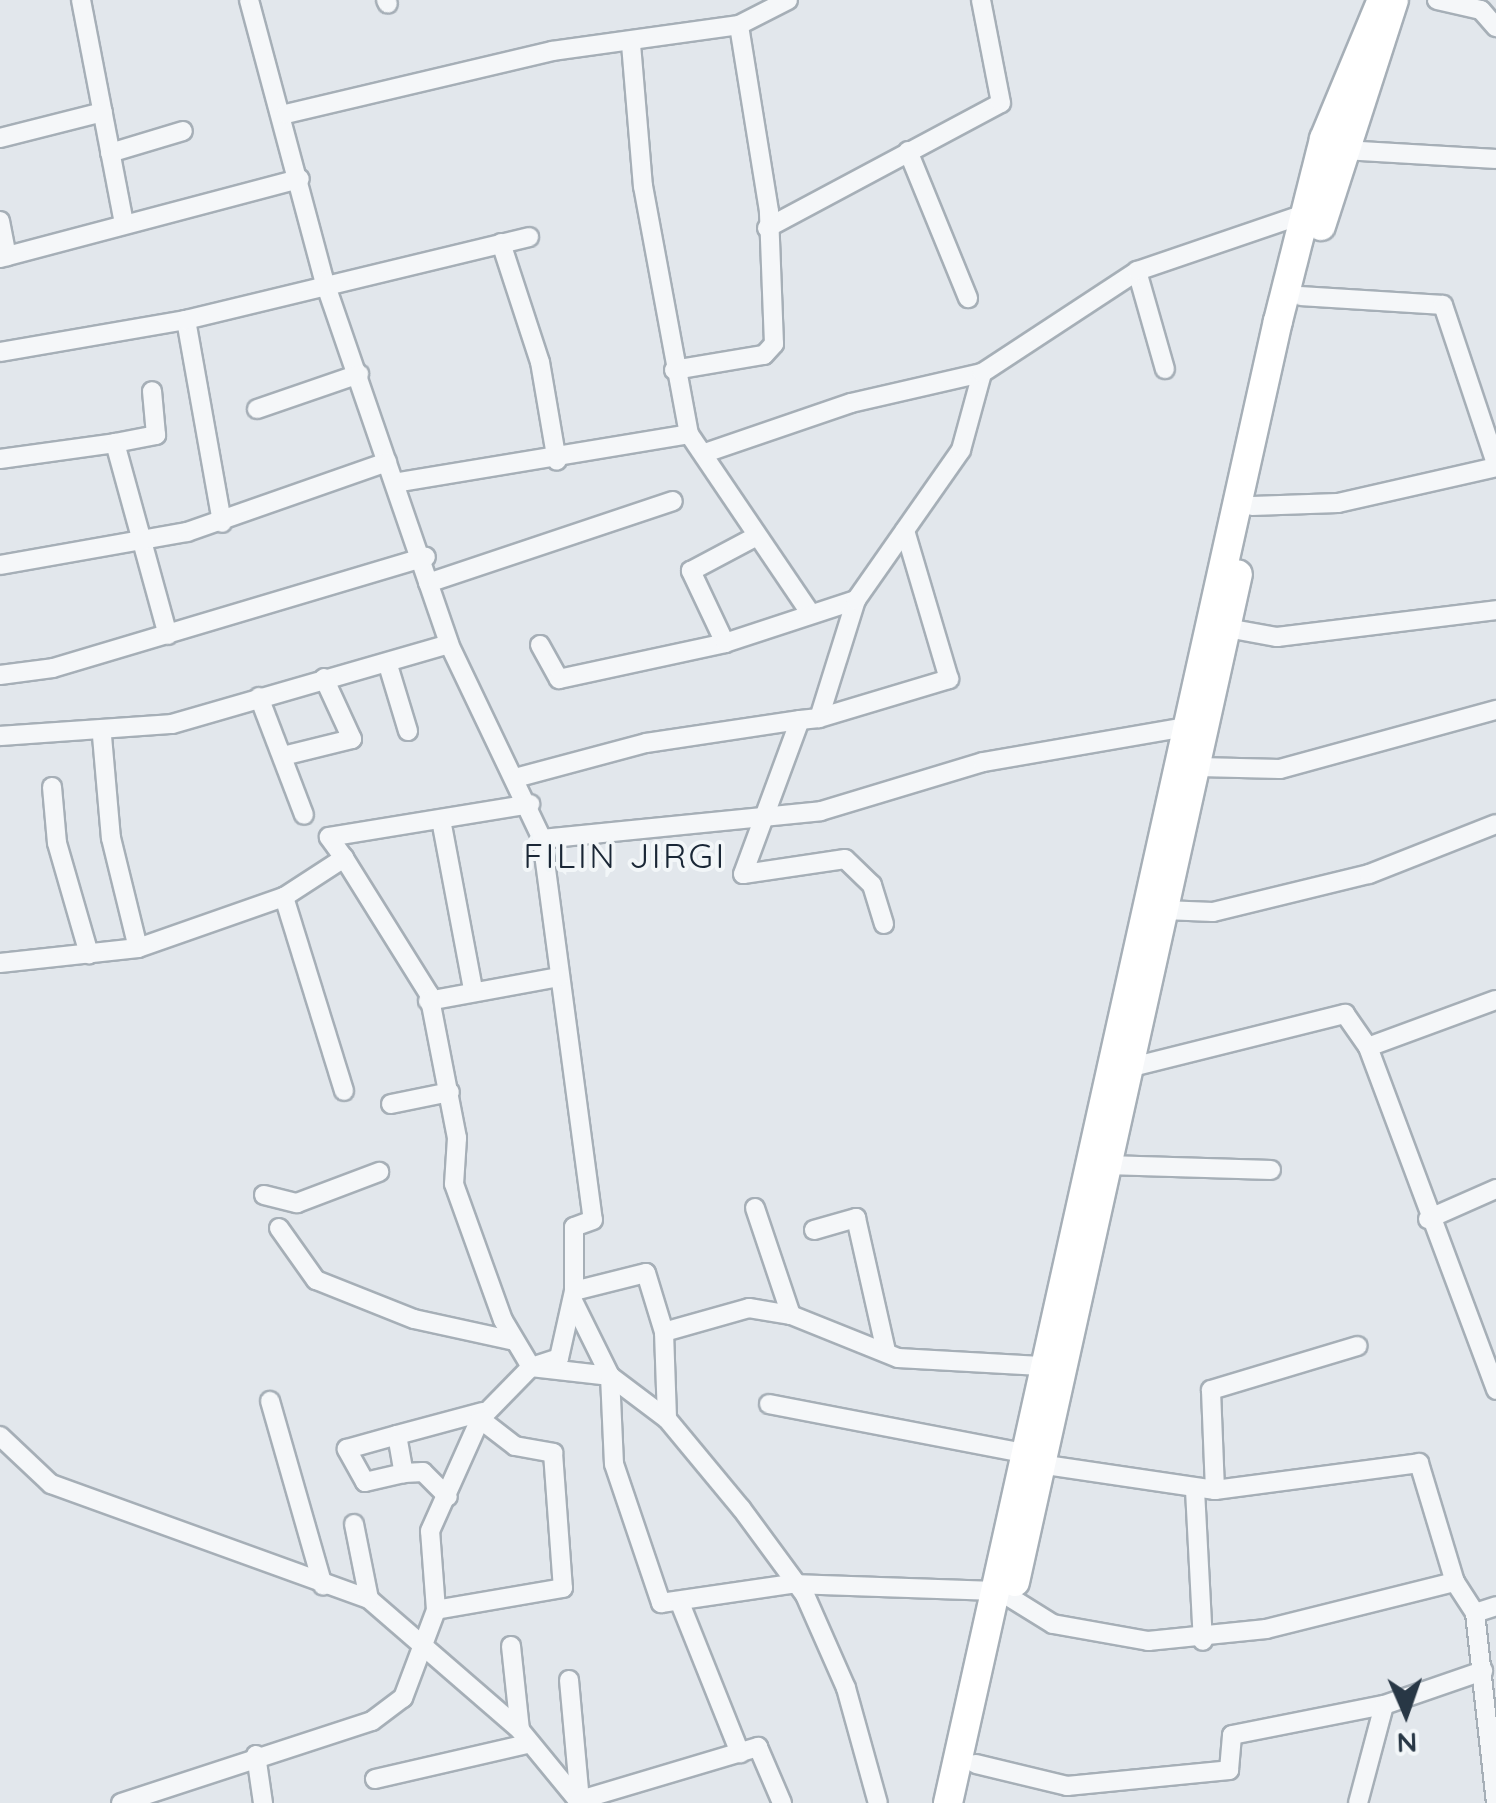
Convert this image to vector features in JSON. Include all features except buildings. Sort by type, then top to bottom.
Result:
[{"type":"main road","points":[[948,1803],[1004,1594],[1035,1459],[1185,727],[1324,140],[1382,0]]},
{"type":"main road","points":[[1035,1459],[1042,1366],[1067,1300],[1108,1164],[1301,296],[1394,0]]},
{"type":"main road","points":[[967,1803],[1004,1594]]},
{"type":"street","points":[[81,0],[124,224]]},
{"type":"street","points":[[121,1803],[184,1784],[256,1755],[372,1721],[403,1698],[417,1646],[436,1610],[430,1531],[481,1416],[531,1368],[559,1358],[574,1296],[574,1228],[593,1220],[542,839],[520,777],[449,644],[428,583],[426,557],[400,482],[387,462],[324,280],[286,114],[254,0]]},
{"type":"street","points":[[286,114],[552,52],[631,44],[739,25],[788,0]]},
{"type":"street","points":[[768,228],[1004,98],[981,0]]},
{"type":"street","points":[[1436,0],[1482,10],[1496,27]]},
{"type":"street","points":[[674,370],[771,352],[768,228],[739,25]]},
{"type":"street","points":[[631,44],[674,370],[689,434],[705,452],[755,537],[811,614]]},
{"type":"street","points":[[0,138],[103,112]]},
{"type":"street","points":[[110,153],[183,131]]},
{"type":"street","points":[[1344,150],[1496,159]]},
{"type":"street","points":[[908,151],[968,298]]},
{"type":"street","points":[[0,221],[4,257],[300,179]]},
{"type":"street","points":[[705,452],[850,403],[982,373],[1137,271],[1307,213]]},
{"type":"street","points":[[0,352],[186,320],[324,280],[529,237]]},
{"type":"street","points":[[501,243],[540,362],[557,461]]},
{"type":"street","points":[[1137,271],[1165,369]]},
{"type":"street","points":[[1252,506],[1338,503],[1496,465],[1443,305],[1301,296]]},
{"type":"street","points":[[186,320],[222,523]]},
{"type":"street","points":[[884,924],[872,885],[845,858],[743,874],[757,820],[810,719],[856,600],[961,450],[982,373]]},
{"type":"street","points":[[257,408],[359,374]]},
{"type":"street","points":[[0,459],[156,435],[152,391]]},
{"type":"street","points":[[400,482],[557,461],[689,434]]},
{"type":"street","points":[[115,442],[168,635]]},
{"type":"street","points":[[0,565],[222,523],[387,462]]},
{"type":"street","points":[[428,583],[673,501]]},
{"type":"street","points":[[520,777],[646,744],[810,719],[949,679],[905,530]]},
{"type":"street","points":[[724,643],[691,571],[755,537]]},
{"type":"street","points":[[0,675],[168,635],[426,557]]},
{"type":"street","points":[[540,644],[559,679],[724,643],[856,600]]},
{"type":"street","points":[[1227,628],[1277,636],[1496,610]]},
{"type":"street","points":[[0,736],[102,736],[388,665],[449,644]]},
{"type":"street","points":[[388,665],[408,731]]},
{"type":"street","points":[[283,756],[352,739],[324,678]]},
{"type":"street","points":[[259,696],[304,815]]},
{"type":"street","points":[[1199,768],[1280,770],[1496,710]]},
{"type":"street","points":[[542,839],[757,820],[894,795],[983,762],[1185,727]]},
{"type":"street","points":[[102,736],[111,838],[138,948]]},
{"type":"street","points":[[52,787],[57,843],[90,954]]},
{"type":"street","points":[[530,804],[442,824],[329,837],[428,1001],[450,1092],[454,1184],[472,1253],[531,1368]]},
{"type":"street","points":[[442,824],[473,989]]},
{"type":"street","points":[[1164,910],[1213,912],[1368,874],[1496,824]]},
{"type":"street","points":[[0,963],[138,948],[284,897],[344,858]]},
{"type":"street","points":[[284,897],[344,1091]]},
{"type":"street","points":[[428,1001],[473,989],[559,977]]},
{"type":"street","points":[[1368,1048],[1496,1000]]},
{"type":"street","points":[[1128,1068],[1344,1014],[1368,1048],[1428,1220],[1496,1390]]},
{"type":"street","points":[[391,1104],[450,1092]]},
{"type":"street","points":[[1108,1164],[1271,1170]]},
{"type":"street","points":[[264,1195],[297,1203],[379,1172]]},
{"type":"street","points":[[1428,1220],[1496,1189]]},
{"type":"street","points":[[754,1208],[791,1314]]},
{"type":"street","points":[[814,1230],[856,1218],[886,1351]]},
{"type":"street","points":[[280,1228],[316,1280],[414,1318],[515,1340]]},
{"type":"street","points":[[574,1296],[646,1272],[664,1332],[667,1418]]},
{"type":"street","points":[[574,1296],[610,1376],[614,1464],[661,1603],[792,1584],[1004,1594],[1053,1624],[1202,1641],[1455,1582]]},
{"type":"street","points":[[664,1332],[749,1308],[791,1314],[886,1351],[1042,1366]]},
{"type":"street","points":[[1215,1490],[1211,1390],[1358,1346]]},
{"type":"street","points":[[531,1368],[610,1376],[667,1418],[792,1584],[846,1688],[878,1803]]},
{"type":"street","points":[[270,1401],[323,1586]]},
{"type":"street","points":[[768,1404],[1196,1490],[1419,1463],[1455,1582],[1474,1613],[1484,1671],[1496,1803]]},
{"type":"street","points":[[448,1496],[423,1472],[365,1482],[347,1449],[481,1416]]},
{"type":"street","points":[[436,1610],[564,1588],[553,1452],[515,1446],[481,1416]]},
{"type":"street","points":[[0,1436],[51,1484],[323,1586],[369,1599],[523,1737],[580,1801]]},
{"type":"street","points":[[397,1436],[404,1473]]},
{"type":"street","points":[[1196,1490],[1202,1641]]},
{"type":"street","points":[[354,1524],[369,1599]]},
{"type":"street","points":[[680,1603],[740,1753]]},
{"type":"street","points":[[1474,1613],[1496,1606]]},
{"type":"street","points":[[512,1646],[523,1737]]},
{"type":"street","points":[[976,1764],[1068,1786],[1229,1770],[1232,1735],[1384,1705],[1484,1671]]},
{"type":"street","points":[[569,1680],[580,1801]]},
{"type":"street","points":[[1358,1803],[1384,1705]]},
{"type":"street","points":[[375,1779],[523,1737]]},
{"type":"street","points":[[580,1801],[758,1747],[782,1803]]},
{"type":"street","points":[[256,1755],[263,1803]]},
{"type":"street","points":[[184,1784],[185,1803]]},
{"type":"district","name":"FILIN JIRGI","points":[[625,855]]}]
